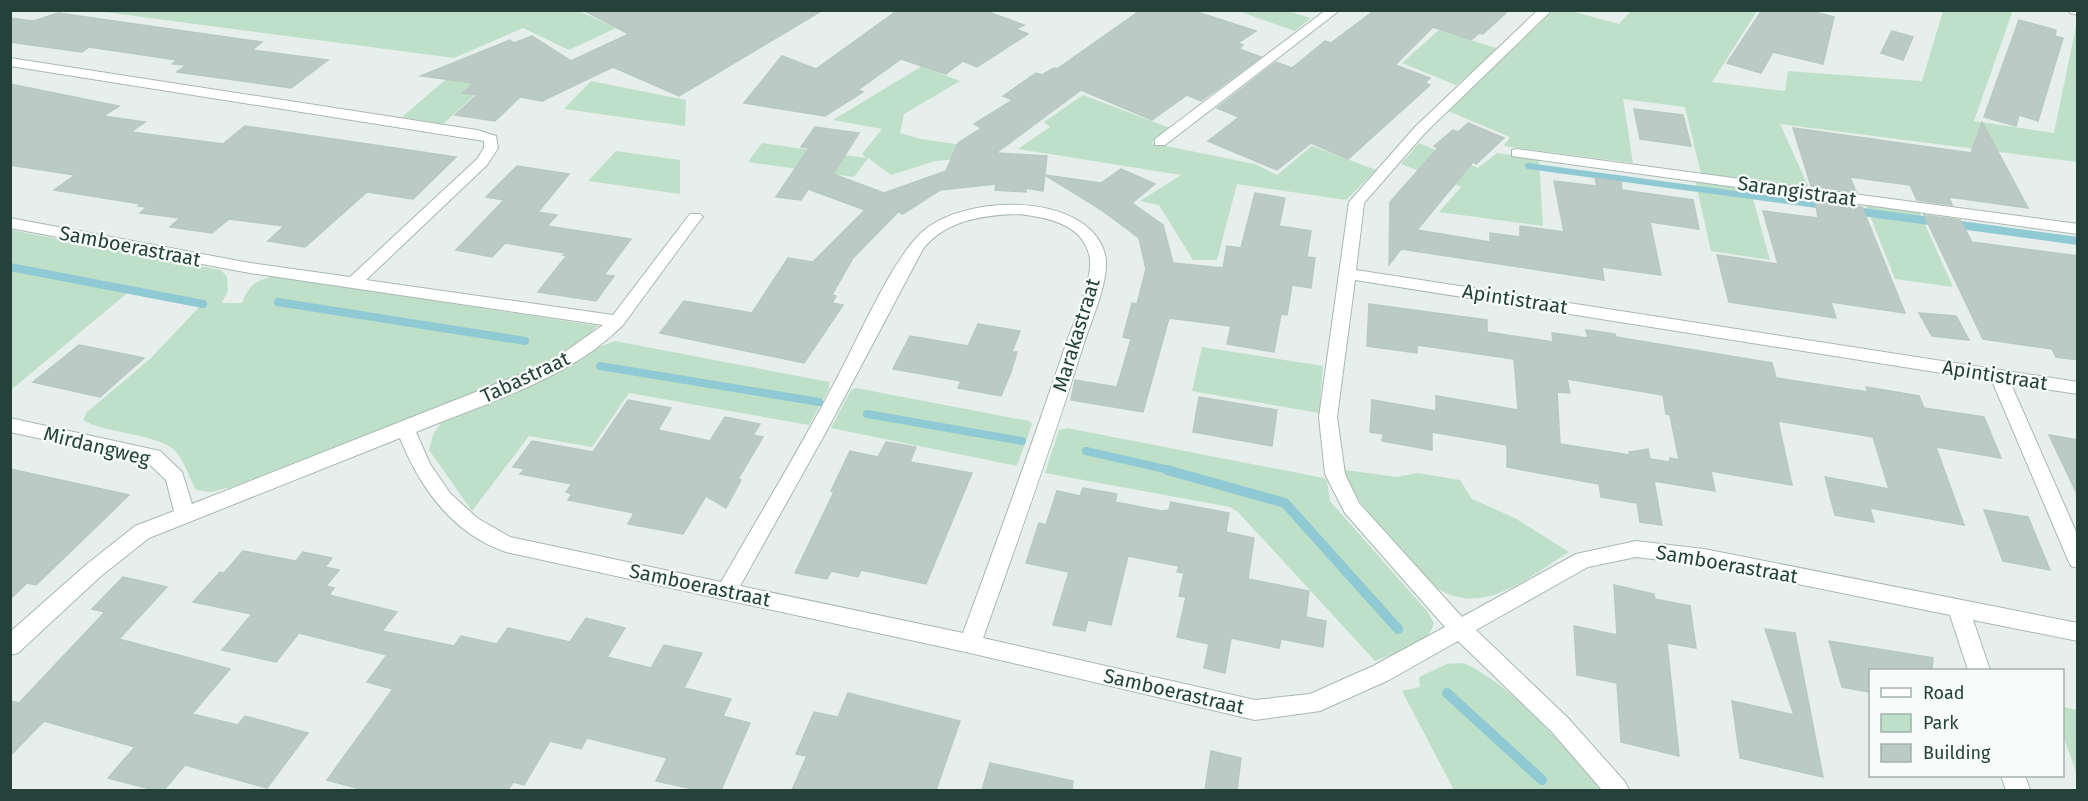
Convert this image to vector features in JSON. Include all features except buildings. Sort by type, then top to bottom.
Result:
[{"type":"street","points":[[1160,142],[1334,10]]},
{"type":"street","points":[[1546,10],[1420,130],[1357,202],[1328,417],[1335,474],[1352,508],[1459,628],[1560,725],[1617,790]]},
{"type":"street","points":[[10,62],[477,134],[491,139],[491,148],[482,162],[354,282]]},
{"type":"street","name":"Sarangistraat","points":[[1517,153],[2078,229]]},
{"type":"street","name":"Marakastraat","points":[[726,591],[844,381],[879,312],[925,237],[945,222],[983,210],[1020,210],[1052,216],[1072,224],[1087,236],[1097,254],[1095,279],[1050,420],[970,644]]},
{"type":"street","name":"Tabastraat","points":[[10,646],[94,570],[142,532],[405,429],[555,367],[603,335],[618,321],[695,217]]},
{"type":"street","name":"Samboerastraat","points":[[10,223],[250,268],[618,321]]},
{"type":"street","name":"Apintistraat","points":[[1348,274],[2078,388]]},
{"type":"street","points":[[1998,375],[2078,560]]},
{"type":"street","name":"Mirdangweg","points":[[10,425],[153,456],[176,477],[185,515]]},
{"type":"street","name":"Samboerastraat","points":[[405,429],[419,465],[453,509],[475,529],[506,544],[970,644],[1255,710],[1312,704],[1381,673],[1583,560],[1636,549],[1704,557],[2078,632]]},
{"type":"street","points":[[1959,609],[1979,669]]},
{"type":"green space","points":[[577,10],[616,28],[569,50],[523,28],[454,58],[97,11]]},
{"type":"green space","points":[[2013,10],[1974,121],[2054,133],[2077,21],[2077,162],[1780,124],[1809,188],[1701,174],[1685,107],[1623,99],[1633,163],[1504,146],[1510,137],[1448,111],[1553,11],[1571,11],[1619,24],[1631,11],[1757,11],[1712,82],[1785,91],[1788,71],[1922,81],[1943,11]]},
{"type":"green space","points":[[1238,11],[1287,11],[1311,18],[1295,31]]},
{"type":"green space","points":[[1439,30],[1499,49],[1456,85],[1402,63]]},
{"type":"green space","points":[[466,62],[504,68],[443,124],[402,117]]},
{"type":"green space","points":[[922,66],[960,81],[904,114],[900,133],[921,139],[997,150],[997,156],[935,161],[891,175],[868,158],[854,177],[748,162],[762,143],[866,158],[862,154],[882,129],[833,120]]},
{"type":"green space","points":[[591,81],[686,100],[685,126],[564,109]]},
{"type":"green space","points":[[1083,95],[1170,128],[1151,143],[1255,164],[1277,175],[1312,146],[1376,170],[1346,200],[1237,184],[1217,260],[1193,260],[1159,205],[1140,201],[1181,175],[1018,149],[1050,127],[1044,122]]},
{"type":"green space","points":[[1419,143],[1478,168],[1497,153],[1539,159],[1543,226],[1439,212],[1461,187],[1401,164]]},
{"type":"green space","points":[[616,151],[680,160],[680,194],[588,181]]},
{"type":"green space","points":[[1695,180],[1750,188],[1770,260],[1711,251]]},
{"type":"green space","points":[[1865,203],[1919,211],[1953,287],[1895,279]]},
{"type":"green space","points":[[11,230],[221,270],[227,277],[228,290],[222,303],[242,303],[254,284],[275,276],[598,326],[575,347],[546,364],[235,486],[211,492],[196,490],[182,460],[169,446],[159,441],[93,425],[83,420],[87,412],[150,359],[202,304],[131,290],[11,390]]},
{"type":"green space","points":[[615,341],[829,382],[829,389],[809,425],[629,393],[592,447],[529,436],[472,511],[429,450],[433,435],[441,423],[562,371],[591,350]]},
{"type":"green space","points":[[1202,347],[1323,366],[1319,413],[1192,391]]},
{"type":"green space","points":[[856,388],[1029,421],[1032,424],[1017,466],[831,428],[851,390]]},
{"type":"green space","points":[[1067,428],[1324,478],[1327,481],[1330,501],[1427,611],[1434,623],[1431,631],[1410,648],[1375,661],[1238,512],[1230,507],[1045,473],[1059,430]]},
{"type":"green space","points":[[1345,470],[1397,477],[1417,473],[1460,480],[1472,499],[1515,518],[1569,552],[1519,584],[1502,592],[1484,597],[1466,598],[1448,594],[1420,574],[1372,517],[1358,499]]},
{"type":"green space","points":[[1464,663],[1501,686],[1534,715],[1602,790],[1454,790],[1402,691],[1420,687],[1419,677],[1447,664]]},
{"type":"green space","points":[[2064,707],[2077,710],[2077,775],[2064,738]]},
{"type":"waterway","points":[[1528,166],[1824,206]]},
{"type":"waterway","points":[[1855,211],[1937,222]]},
{"type":"waterway","points":[[1953,224],[2078,241]]},
{"type":"waterway","points":[[10,267],[203,304]]},
{"type":"waterway","points":[[278,302],[525,341]]},
{"type":"waterway","points":[[600,366],[819,402]]},
{"type":"waterway","points":[[867,414],[1022,441]]},
{"type":"waterway","points":[[1086,451],[1174,471]]},
{"type":"waterway","points":[[1167,470],[1285,503],[1398,629]]},
{"type":"waterway","points":[[1447,693],[1542,780]]}]
